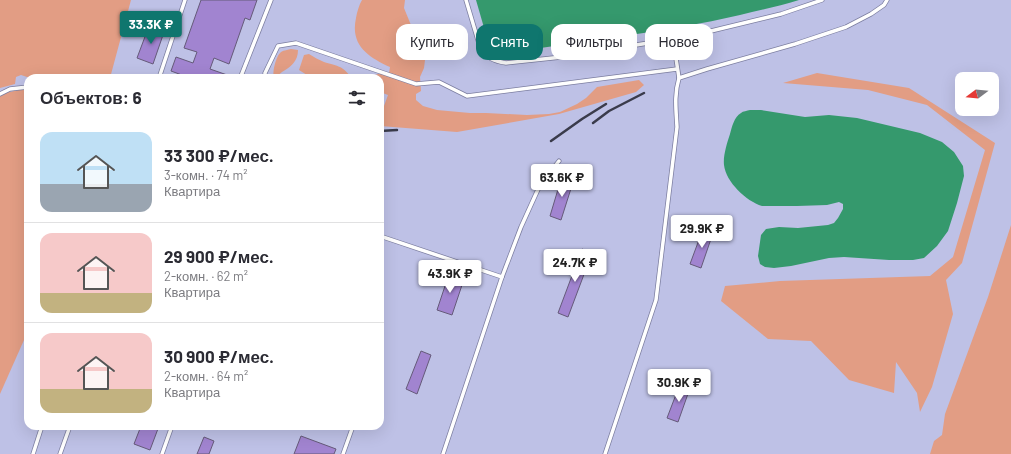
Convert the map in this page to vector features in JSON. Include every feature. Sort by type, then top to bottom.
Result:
[{"type":"lane","points":[[160,74],[186,0]]},
{"type":"lane","points":[[242,74],[270,0]]},
{"type":"lane","points":[[466,0],[480,47],[484,54],[498,62],[506,63],[562,57],[645,44]]},
{"type":"lane","points":[[713,31],[781,14],[822,0]]},
{"type":"lane","points":[[679,78],[795,44],[846,27],[872,14],[884,5],[887,0]]},
{"type":"lane","points":[[266,74],[278,46],[296,42],[416,84],[439,82],[467,96],[677,69]]},
{"type":"lane","points":[[605,454],[656,300],[677,127],[675,102],[676,87],[679,78],[676,60]]},
{"type":"lane","points":[[0,94],[24,87]]},
{"type":"lane","points":[[443,454],[502,277],[521,227],[540,186],[559,160]]},
{"type":"lane","points":[[384,237],[502,277]]},
{"type":"lane","points":[[33,454],[41,430]]},
{"type":"lane","points":[[60,454],[69,430]]},
{"type":"lane","points":[[162,454],[171,430]]},
{"type":"lane","points":[[343,454],[352,430]]},
{"type":"shaded area","points":[[0,0],[131,0],[111,74],[24,74],[24,76],[21,75],[16,77],[15,84],[0,88]]},
{"type":"shaded area","points":[[362,0],[405,0],[404,8],[411,24],[396,24],[396,60],[425,60],[424,68],[420,77],[421,91],[416,94],[416,100],[423,106],[437,110],[470,113],[527,115],[549,114],[560,112],[577,104],[586,98],[597,87],[639,80],[644,85],[636,92],[559,114],[457,132],[384,126],[384,106],[388,95],[384,94],[384,74],[378,74],[389,73],[390,67],[368,54],[358,43],[355,27]]},
{"type":"shaded area","points":[[476,0],[799,0],[740,15],[696,24],[645,24],[645,32],[637,34],[637,24],[551,24],[551,46],[543,48],[543,24],[483,24]]},
{"type":"shaded area","points":[[291,49],[298,50],[298,54],[288,68],[280,74],[274,74],[276,60],[282,51]]},
{"type":"shaded area","points":[[309,54],[322,61],[335,65],[348,74],[305,74],[299,70],[304,55]]},
{"type":"shaded area","points":[[817,73],[909,88],[995,143],[962,263],[946,280],[953,314],[932,387],[920,412],[917,393],[896,362],[894,393],[849,380],[811,341],[768,339],[721,301],[725,286],[780,281],[930,276],[953,257],[985,150],[927,105],[868,90],[783,83]]},
{"type":"shaded area","points":[[24,89],[24,340],[0,394],[0,95]]},
{"type":"shaded area","points":[[761,110],[805,117],[829,115],[857,118],[920,133],[942,142],[954,152],[963,166],[964,176],[948,231],[937,246],[924,258],[913,260],[844,257],[829,258],[774,268],[765,267],[760,264],[758,256],[761,235],[766,229],[828,225],[834,223],[838,218],[843,209],[843,204],[839,202],[827,205],[762,206],[750,200],[738,190],[729,178],[726,171],[724,165],[725,154],[735,120],[742,112]]},
{"type":"shaded area","points":[[1011,225],[1011,454],[930,454],[934,441],[942,435],[945,414],[988,297]]},
{"type":"building","points":[[201,0],[257,0],[250,20],[245,18],[229,64],[214,58],[210,69],[224,74],[179,74],[171,71],[176,57],[193,63],[197,52],[184,48]]},
{"type":"building","points":[[149,26],[164,32],[153,64],[137,58]]},
{"type":"building","points":[[562,176],[574,179],[561,220],[550,216]]},
{"type":"building","points":[[703,229],[713,233],[701,268],[690,264]]},
{"type":"building","points":[[582,249],[592,253],[568,317],[558,313]]},
{"type":"building","points":[[449,274],[464,279],[452,315],[437,310]]},
{"type":"building","points":[[421,351],[431,355],[417,394],[406,389]]},
{"type":"building","points":[[680,384],[690,388],[678,422],[667,418]]},
{"type":"building","points":[[139,430],[158,430],[150,450],[134,444]]},
{"type":"building","points":[[301,436],[336,449],[334,454],[294,454]]},
{"type":"building","points":[[204,437],[214,441],[209,454],[197,454]]},
{"type":"railway","points":[[593,123],[609,111],[644,93]]},
{"type":"railway","points":[[551,141],[606,104]]},
{"type":"railway","points":[[384,131],[397,130]]}]
